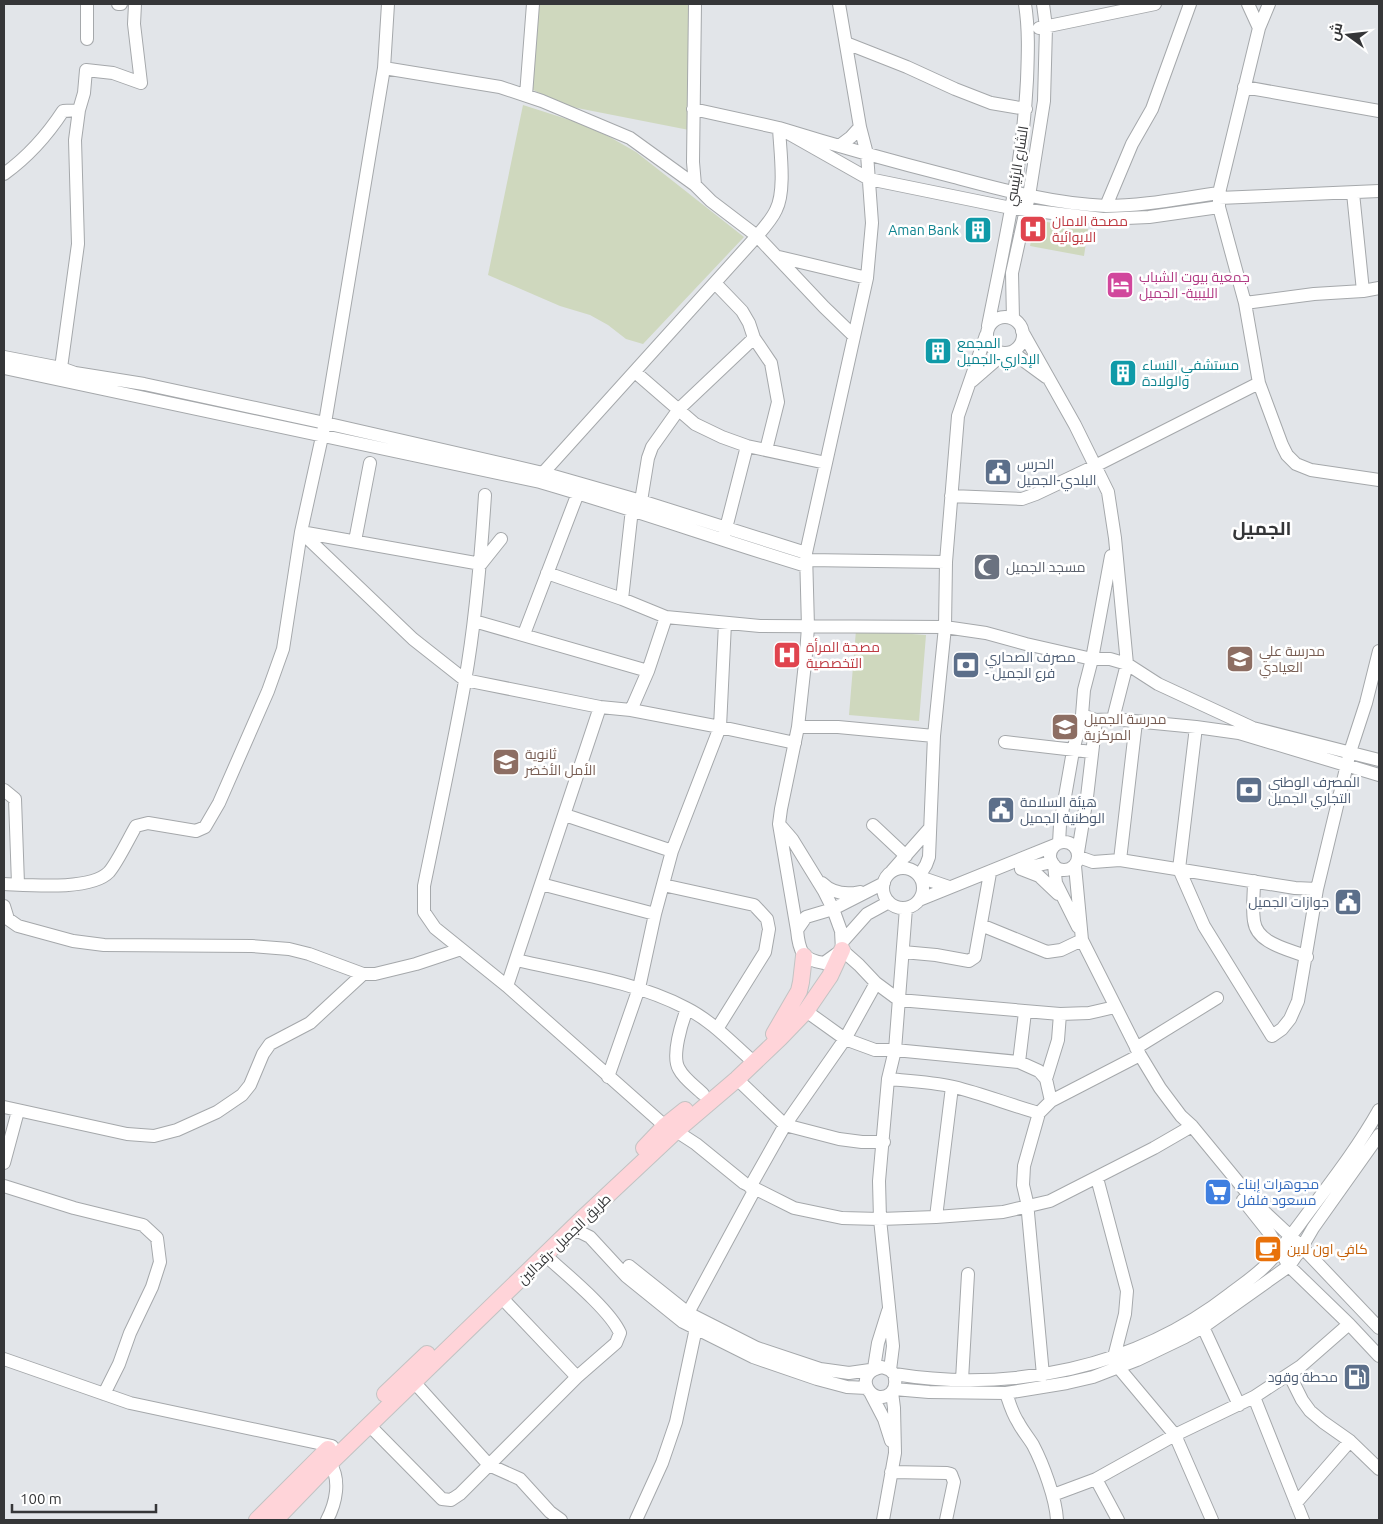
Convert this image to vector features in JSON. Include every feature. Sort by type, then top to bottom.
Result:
[{"type":"main road","name":"طريق الجميل -رقدالين","points":[[258,1520],[478,1305],[578,1217],[620,1173],[671,1129],[736,1079],[806,1011],[830,976],[842,946]]},
{"type":"main road","name":"طريق الجميل -رقدالين","points":[[671,1129],[703,1094],[749,1058],[774,1035],[790,1008],[802,982],[804,956]]},
{"type":"main road","name":"طريق الجميل -رقدالين","points":[[275,1520],[369,1425],[546,1256],[569,1232],[578,1217]]},
{"type":"street","points":[[87,4],[87,39]]},
{"type":"street","points":[[61,368],[78,244],[75,140],[79,110],[84,93],[86,70],[113,73],[141,83],[134,24],[135,4]]},
{"type":"street","points":[[4,884],[70,885],[94,881],[108,873],[136,826],[148,823],[196,831],[205,827],[219,803],[268,691],[283,649],[301,532],[323,429],[384,68],[388,4]]},
{"type":"street","points":[[526,95],[533,4]]},
{"type":"street","points":[[694,4],[694,185]]},
{"type":"street","points":[[840,4],[860,127],[867,154],[872,223],[867,278],[806,560],[808,627],[798,727],[779,824],[798,943],[804,956],[824,963],[842,946],[867,914],[889,902]]},
{"type":"street","name":"الشارع الرئيسي","points":[[934,736],[945,627],[946,562],[958,416],[987,331],[1014,193],[1026,109],[1029,29],[1026,4]]},
{"type":"street","name":"الشارع الرئيسي","points":[[1014,319],[1012,274],[1029,196],[1044,100],[1046,27],[1043,4]]},
{"type":"street","points":[[1029,29],[1155,4]]},
{"type":"street","points":[[1106,206],[1132,144],[1152,109],[1190,4]]},
{"type":"street","points":[[1248,4],[1259,28]]},
{"type":"street","points":[[1269,4],[1259,28],[1219,199],[1245,303],[1259,383],[1282,445],[1296,464],[1311,470],[1379,480]]},
{"type":"street","points":[[846,43],[992,103],[1026,109]]},
{"type":"street","points":[[384,68],[500,86],[630,138],[694,185],[711,201],[757,236],[854,336]]},
{"type":"street","points":[[1244,87],[1379,111]]},
{"type":"street","points":[[4,174],[23,160],[63,111],[79,110]]},
{"type":"street","points":[[693,110],[779,128],[867,154],[1014,193],[1052,200],[1106,206],[1379,191]]},
{"type":"street","points":[[839,146],[860,127]]},
{"type":"street","points":[[779,128],[868,179],[1011,208],[1103,219],[1149,217],[1219,199]]},
{"type":"street","points":[[543,474],[757,236],[776,212],[781,195],[779,128]]},
{"type":"street","points":[[1353,193],[1363,291]]},
{"type":"street","points":[[779,258],[867,278]]},
{"type":"street","points":[[714,283],[742,310],[754,338],[771,363],[778,402],[766,450]]},
{"type":"street","points":[[1245,303],[1379,288]]},
{"type":"street","points":[[1049,379],[1008,353],[998,352],[989,346],[987,331],[999,318],[1009,317],[1018,322],[1075,425],[1108,492],[1127,664],[1113,719]]},
{"type":"street","points":[[969,384],[985,368],[1020,346],[1022,331]]},
{"type":"street","points":[[622,599],[636,505],[652,447],[679,409],[754,338]]},
{"type":"street","points":[[4,357],[61,368],[75,373],[144,384],[578,493],[636,505]]},
{"type":"street","points":[[4,368],[323,429],[543,474],[724,535],[806,560],[946,562]]},
{"type":"street","points":[[634,372],[695,424],[722,437],[747,446],[826,463]]},
{"type":"street","points":[[951,496],[1022,499],[1036,494],[1259,383]]},
{"type":"street","points":[[724,535],[747,446]]},
{"type":"street","points":[[355,541],[370,463]]},
{"type":"street","points":[[524,634],[578,493]]},
{"type":"street","points":[[485,496],[481,564],[466,680],[424,886],[424,912],[435,928],[507,986],[608,1077],[671,1129],[696,1144],[753,1188],[794,1208],[842,1218],[880,1219],[1003,1212],[1050,1201],[1189,1128]]},
{"type":"street","points":[[301,532],[481,564]]},
{"type":"street","points":[[301,532],[413,639],[466,680],[600,707],[631,710],[720,727],[795,743]]},
{"type":"street","points":[[1114,538],[1092,659],[1084,690],[1082,715],[1073,751],[1057,844],[1050,853],[1056,883],[1115,1007],[1138,1052],[1160,1088],[1231,1188],[1264,1227],[1289,1266],[1379,1356]]},
{"type":"street","points":[[481,564],[501,539]]},
{"type":"street","points":[[547,573],[622,599],[666,617],[726,623],[808,627],[945,627],[967,629],[1092,659],[1110,660],[1127,664],[1158,684],[1253,728],[1294,740],[1379,760]]},
{"type":"street","points":[[631,710],[648,671],[666,617]]},
{"type":"street","points":[[474,621],[648,671]]},
{"type":"street","points":[[608,1077],[639,988],[655,914],[672,851],[720,727],[726,623]]},
{"type":"street","points":[[1196,727],[1179,869],[1204,926],[1272,1036],[1282,1029],[1295,1012],[1307,956],[1318,889],[1350,752],[1366,702],[1379,651]]},
{"type":"street","points":[[507,986],[600,707]]},
{"type":"street","points":[[1082,715],[1096,720],[1113,719],[1239,733],[1379,775]]},
{"type":"street","points":[[1081,936],[1077,858],[1096,720]]},
{"type":"street","points":[[1120,860],[1136,722]]},
{"type":"street","points":[[798,727],[838,727],[934,736],[929,857],[919,876]]},
{"type":"street","points":[[1005,742],[1092,752]]},
{"type":"street","points":[[4,790],[15,799],[18,884]]},
{"type":"street","points":[[565,815],[672,851]]},
{"type":"street","points":[[779,824],[792,839],[824,891],[842,931],[842,946],[876,983],[899,1000],[1060,1014],[1089,1013],[1115,1007]]},
{"type":"street","points":[[873,825],[906,856]]},
{"type":"street","points":[[1031,855],[1060,825]]},
{"type":"street","points":[[797,930],[806,917],[833,909],[884,883],[930,828]]},
{"type":"street","points":[[884,883],[884,893],[889,902],[900,908],[906,908],[949,887],[994,871],[1057,844],[1064,842],[1073,844],[1077,858],[1070,869],[1064,870],[1053,864],[994,871]]},
{"type":"street","points":[[1077,858],[1093,862],[1120,860],[1295,888],[1318,889]]},
{"type":"street","points":[[892,872],[906,868],[919,876],[949,887]]},
{"type":"street","points":[[1021,869],[1039,876],[1053,888],[1064,903]]},
{"type":"street","points":[[903,952],[969,961],[975,957],[994,871]]},
{"type":"street","points":[[812,873],[828,890],[850,895],[868,891]]},
{"type":"street","points":[[919,876],[923,888],[919,900]]},
{"type":"street","points":[[1254,881],[1254,922],[1259,933],[1266,940],[1307,956]]},
{"type":"street","points":[[541,884],[655,914]]},
{"type":"street","points":[[663,885],[754,905],[767,919],[769,929],[765,952],[717,1029]]},
{"type":"street","points":[[4,906],[8,919],[18,926],[73,941],[104,945],[252,946],[289,949],[309,954],[363,974],[376,974],[416,964],[461,949]]},
{"type":"street","points":[[883,1520],[890,1472],[895,1453],[893,1390],[896,1381],[892,1372],[893,1346],[880,1219],[879,1181],[884,1142],[888,1079],[895,1050],[906,908]]},
{"type":"street","points":[[981,924],[1047,952],[1061,950],[1081,936]]},
{"type":"street","points":[[516,960],[639,988],[687,1009],[717,1029],[749,1058]]},
{"type":"street","points":[[4,1107],[128,1134],[154,1136],[177,1130],[217,1112],[242,1095],[250,1085],[263,1054],[270,1044],[310,1023],[363,974]]},
{"type":"street","points":[[688,1313],[785,1125],[845,1039],[876,983]]},
{"type":"street","points":[[1043,1375],[1023,1185],[1024,1166],[1039,1113],[1051,1101],[1138,1052],[1217,998]]},
{"type":"street","points":[[687,1009],[681,1024],[676,1059],[677,1067],[703,1094]]},
{"type":"street","points":[[806,1011],[845,1039],[875,1050],[895,1050],[1019,1062],[1039,1071],[1046,1079],[1051,1101]]},
{"type":"street","points":[[1019,1062],[1025,1012]]},
{"type":"street","points":[[1046,1079],[1058,1040],[1060,1014]]},
{"type":"street","points":[[736,1079],[785,1125],[839,1139],[884,1142]]},
{"type":"street","points":[[888,1079],[952,1087],[985,1095],[1039,1113]]},
{"type":"street","points":[[936,1217],[952,1087]]},
{"type":"street","points":[[569,1232],[580,1232],[590,1237],[626,1276],[683,1322],[753,1357],[817,1379],[869,1391],[878,1397],[886,1396],[893,1390],[1006,1393],[1079,1380],[1188,1324],[1259,1272],[1279,1251],[1349,1158],[1379,1110]]},
{"type":"street","points":[[4,1163],[18,1111]]},
{"type":"street","points":[[1189,1128],[1247,1193],[1302,1247],[1379,1328]]},
{"type":"street","points":[[578,1217],[632,1270],[688,1313],[757,1348],[820,1369],[849,1373],[882,1366],[892,1372],[912,1377],[996,1380],[1043,1375],[1146,1356],[1203,1327],[1289,1266],[1379,1134]]},
{"type":"street","points":[[1097,1178],[1127,1291],[1126,1314],[1116,1362]]},
{"type":"street","points":[[4,1186],[74,1208],[143,1225],[157,1238],[160,1262],[152,1287],[104,1394]]},
{"type":"street","points":[[369,1425],[442,1499],[451,1500],[489,1465],[577,1377],[616,1343],[620,1333],[604,1311],[546,1256]]},
{"type":"street","points":[[962,1380],[968,1274]]},
{"type":"street","points":[[501,1297],[577,1377]]},
{"type":"street","points":[[888,1311],[872,1369],[867,1376],[869,1391],[884,1419],[895,1453]]},
{"type":"street","points":[[1052,1496],[1096,1479],[1175,1435],[1254,1397],[1301,1366],[1349,1324]]},
{"type":"street","points":[[1203,1327],[1239,1405]]},
{"type":"street","points":[[636,1520],[662,1463],[676,1422],[696,1328]]},
{"type":"street","points":[[4,1359],[130,1403],[332,1446]]},
{"type":"street","points":[[1116,1362],[1175,1435],[1212,1520]]},
{"type":"street","points":[[1289,1374],[1302,1400],[1310,1411],[1350,1441],[1379,1469]]},
{"type":"street","points":[[414,1382],[489,1465],[520,1480],[560,1520]]},
{"type":"street","points":[[1006,1393],[1016,1421],[1033,1447],[1052,1496],[1058,1520]]},
{"type":"street","points":[[1254,1397],[1303,1520]]},
{"type":"street","points":[[1296,1503],[1350,1441]]},
{"type":"street","points":[[328,1520],[332,1512],[337,1484],[334,1470],[330,1463]]},
{"type":"street","points":[[890,1472],[951,1474],[954,1482],[946,1520]]},
{"type":"street","points":[[1096,1479],[1118,1520]]},
{"type":"green space","points":[[538,4],[690,4],[689,130],[567,106],[529,88]]},
{"type":"green space","points":[[523,105],[573,121],[608,136],[636,152],[744,237],[643,344],[626,339],[608,325],[590,315],[560,306],[488,275]]},
{"type":"green space","points":[[1035,220],[1088,229],[1084,256],[1030,246]]},
{"type":"green space","points":[[856,630],[926,635],[919,721],[849,715]]},
{"type":"place","name":"مصحة الامان الايوائية","points":[[1033,229]]},
{"type":"place","name":"Aman Bank","points":[[978,230]]},
{"type":"place","name":"جمعية بيوت الشباب الليبية- الجميل","points":[[1120,285]]},
{"type":"place","name":"المجمع الإداري-الجميل","points":[[938,351]]},
{"type":"place","name":"مستشفي النساء والولادة","points":[[1123,373]]},
{"type":"place","name":"الحرس البلدي-الجميل","points":[[998,472]]},
{"type":"place","name":"مسجد الجميل","points":[[987,567]]},
{"type":"place","name":"مصحة المرأة التخصصية","points":[[787,655]]},
{"type":"place","name":"مدرسة علي العيادي","points":[[1240,659]]},
{"type":"place","name":"مصرف الصحاري - فرع الجميل","points":[[966,665]]},
{"type":"place","name":"مدرسة الجميل المركزية","points":[[1065,727]]},
{"type":"place","name":"ثانوية الأمل الأخضر","points":[[506,762]]},
{"type":"place","name":"المصرف الوطني التجاري الجميل","points":[[1249,790]]},
{"type":"place","name":"هيئة السلامة الوطنية الجميل","points":[[1001,810]]},
{"type":"place","name":"جوازات الجميل","points":[[1348,902]]},
{"type":"place","name":"مجوهرات إبناء مسعود فلفل","points":[[1218,1192]]},
{"type":"place","name":"كافي اون لاين","points":[[1268,1249]]},
{"type":"place","name":"محطة وقود","points":[[1357,1377]]},
{"type":"district","name":"الجميل","points":[[1262,528]]}]
